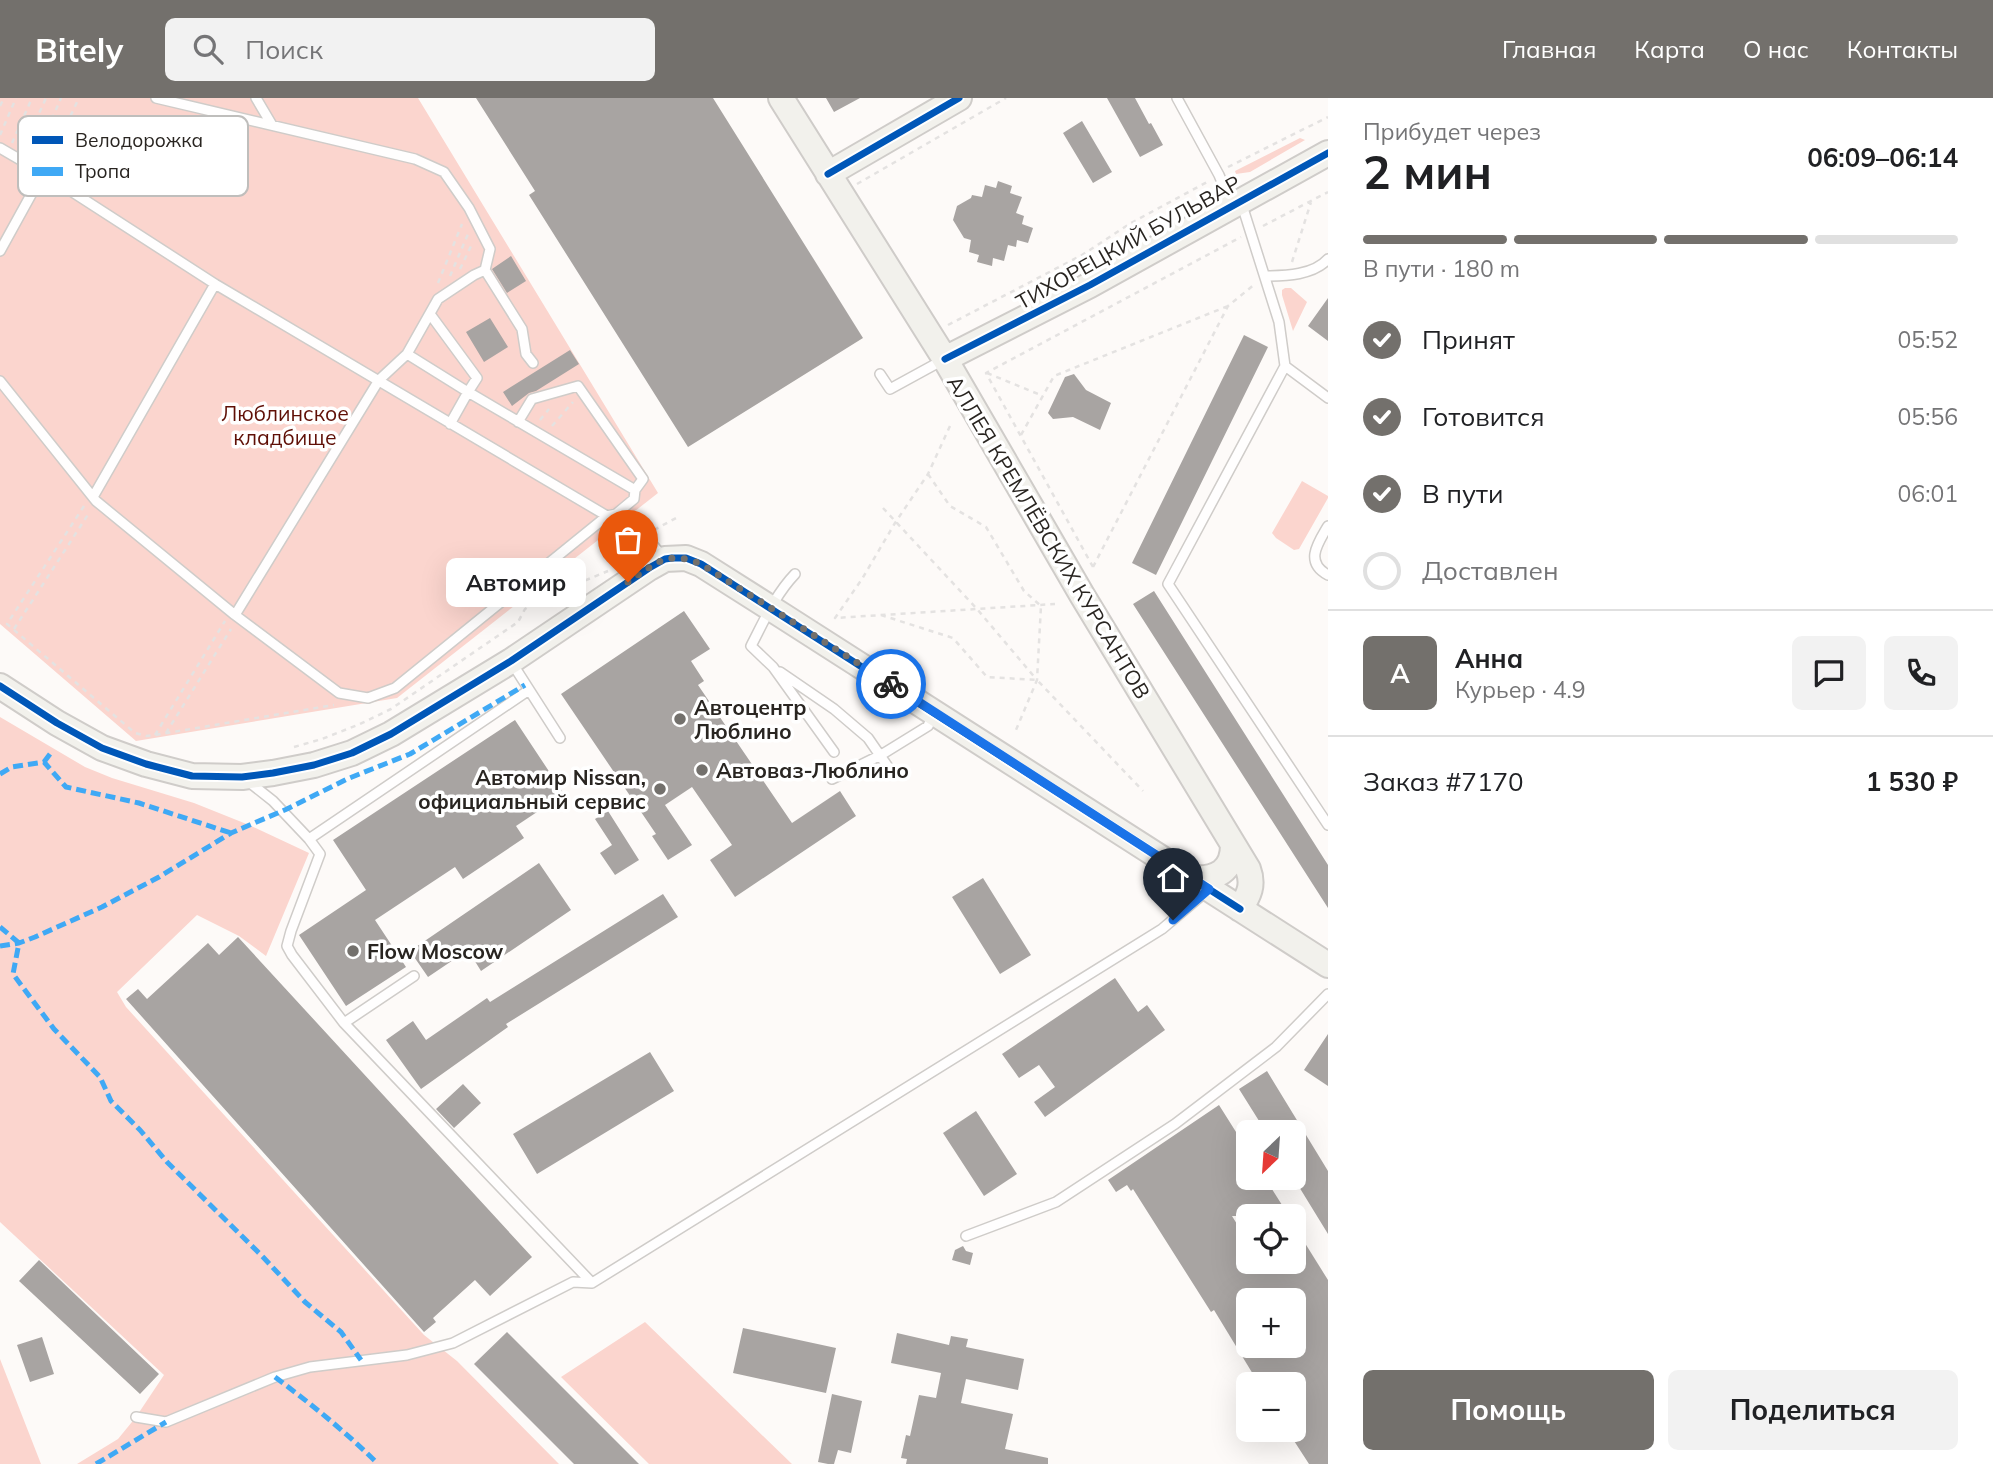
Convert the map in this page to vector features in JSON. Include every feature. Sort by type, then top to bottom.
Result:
[{"type":"street","name":"АЛЛЕЯ КРЕМЛЁВСКИХ КУРСАНТОВ","points":[[781,98],[945,359],[1082,595],[1287,937]]},
{"type":"street","points":[[828,174],[959,98]]},
{"type":"street","name":"ТИХОРЕЦКИЙ БУЛЬВАР","points":[[945,359],[1090,285],[1328,153]]},
{"type":"street","points":[[0,686],[102,748],[146,764],[192,776],[242,777],[273,773],[352,753],[391,734],[511,661],[664,559],[686,558],[701,564],[1328,965]]},
{"type":"street","points":[[1201,884],[1226,869],[1231,861],[1233,845]]},
{"type":"street","points":[[1240,909],[1251,886],[1248,869]]},
{"type":"lane","points":[[156,98],[233,116]]},
{"type":"lane","points":[[256,98],[272,125]]},
{"type":"lane","points":[[1177,98],[1251,232],[1279,322],[1285,366],[1168,584],[1328,825]]},
{"type":"lane","points":[[248,119],[415,159],[444,172],[469,208],[490,249],[485,270],[522,329],[526,354],[533,363]]},
{"type":"lane","points":[[0,251],[30,196]]},
{"type":"lane","points":[[79,196],[215,284],[617,524],[643,536],[664,559]]},
{"type":"lane","points":[[1265,276],[1288,276],[1322,265],[1328,259]]},
{"type":"lane","points":[[235,615],[379,380],[407,354],[438,299],[485,270]]},
{"type":"lane","points":[[95,499],[215,284]]},
{"type":"lane","points":[[430,314],[477,378],[450,424]]},
{"type":"lane","points":[[407,354],[635,490]]},
{"type":"lane","points":[[880,374],[890,389],[945,359]]},
{"type":"lane","points":[[1285,366],[1328,398]]},
{"type":"lane","points":[[0,381],[95,499],[235,615],[339,693],[368,698],[395,688],[607,516],[615,514],[634,499],[635,490],[643,479],[578,386],[532,399],[518,422]]},
{"type":"lane","points":[[1328,526],[1314,553],[1314,559],[1319,568],[1328,575]]},
{"type":"lane","points":[[794,574],[770,608],[751,646],[773,667],[834,709],[868,738],[888,766]]},
{"type":"lane","points":[[511,661],[561,738]]},
{"type":"lane","points":[[773,667],[834,752]]},
{"type":"lane","points":[[309,839],[529,690]]},
{"type":"lane","points":[[832,779],[881,755],[928,726],[934,712]]},
{"type":"lane","points":[[273,773],[273,801]]},
{"type":"lane","points":[[242,777],[273,801],[320,854],[291,931],[287,946],[292,955],[344,1023],[592,1283]]},
{"type":"lane","points":[[136,1417],[166,1422],[275,1377],[310,1367],[407,1355],[440,1348],[573,1282],[592,1283],[1162,929],[1201,884]]},
{"type":"lane","points":[[344,1023],[414,976]]},
{"type":"lane","points":[[966,1236],[1056,1202],[1175,1124],[1276,1047],[1328,994]]},
{"type":"path","points":[[0,106],[4,98]]},
{"type":"path","points":[[0,135],[16,98]]},
{"type":"path","points":[[22,116],[32,98]]},
{"type":"path","points":[[38,116],[46,98]]},
{"type":"path","points":[[53,116],[61,98]]},
{"type":"path","points":[[70,116],[79,98]]},
{"type":"path","points":[[857,183],[1006,98]]},
{"type":"path","points":[[942,328],[1082,255],[1132,223],[1219,176],[1231,164],[1328,117]]},
{"type":"path","points":[[4,150],[18,124]]},
{"type":"path","points":[[986,373],[1328,192]]},
{"type":"path","points":[[1288,276],[1311,202]]},
{"type":"path","points":[[438,299],[435,291],[469,208]]},
{"type":"path","points":[[458,285],[456,279],[477,224]]},
{"type":"path","points":[[448,292],[445,286],[477,224]]},
{"type":"path","points":[[1020,435],[1054,376],[1228,306],[1265,276]]},
{"type":"path","points":[[986,373],[1093,567],[1228,306]]},
{"type":"path","points":[[986,373],[1042,396]]},
{"type":"path","points":[[531,430],[564,390]]},
{"type":"path","points":[[542,436],[582,392]]},
{"type":"path","points":[[950,426],[928,474],[835,618],[1055,604]]},
{"type":"path","points":[[928,474],[950,506],[986,527],[1024,591],[1041,606]]},
{"type":"path","points":[[14,629],[95,499]]},
{"type":"path","points":[[95,499],[81,509],[7,624],[135,733],[155,735],[368,698]]},
{"type":"path","points":[[883,508],[976,608],[1037,680],[1143,791]]},
{"type":"path","points":[[643,536],[676,518]]},
{"type":"path","points":[[289,748],[322,739],[390,709],[518,622],[525,609],[545,597],[610,570]]},
{"type":"path","points":[[1016,730],[1037,680],[1041,606]]},
{"type":"path","points":[[878,614],[953,638],[987,677],[1037,680]]},
{"type":"path","points":[[166,733],[235,615]]},
{"type":"path","points":[[155,735],[235,615]]},
{"type":"green space","name":"Люблинское кладбище","points":[[0,98],[418,98],[658,493],[397,698],[136,741],[0,624]]},
{"type":"green space","points":[[1300,138],[1305,140],[1250,172],[1236,174],[1235,171]]},
{"type":"green space","points":[[1285,288],[1291,288],[1307,302],[1293,331],[1282,295]]},
{"type":"green space","points":[[1302,481],[1328,498],[1299,549],[1294,550],[1272,533]]},
{"type":"green space","points":[[0,717],[85,767],[194,803],[309,853],[266,956],[239,936],[197,915],[117,992],[126,1007],[424,1335],[457,1361],[559,1464],[77,1464],[118,1439],[164,1375],[0,1222]]},
{"type":"green space","points":[[645,1322],[792,1464],[649,1464],[561,1377]]},
{"type":"green space","points":[[0,1359],[41,1464],[0,1464]]},
{"type":"building","points":[[476,98],[713,98],[863,338],[688,447],[529,195],[535,191]]},
{"type":"building","points":[[826,98],[860,98],[834,112]]},
{"type":"building","points":[[1107,98],[1135,98],[1163,145],[1140,157]]},
{"type":"building","points":[[1082,121],[1112,172],[1093,183],[1063,133]]},
{"type":"building","points":[[998,181],[1012,186],[1010,193],[1022,197],[1016,213],[1024,216],[1022,224],[1033,228],[1028,243],[1017,240],[1016,247],[1008,245],[1004,261],[993,258],[992,266],[977,262],[979,255],[969,252],[971,240],[964,238],[953,220],[957,206],[972,195],[982,197],[985,185],[996,188]]},
{"type":"building","points":[[511,256],[526,281],[507,293],[492,269]]},
{"type":"building","points":[[1328,298],[1328,341],[1308,326]]},
{"type":"building","points":[[490,318],[508,347],[484,362],[466,332]]},
{"type":"building","points":[[1244,335],[1268,347],[1156,575],[1132,563]]},
{"type":"building","points":[[570,350],[579,364],[512,406],[503,392]]},
{"type":"building","points":[[1074,374],[1086,390],[1111,403],[1100,430],[1073,417],[1053,419],[1048,413],[1065,377]]},
{"type":"building","points":[[1154,591],[1328,865],[1328,908],[1133,604]]},
{"type":"building","points":[[684,611],[710,649],[691,661],[704,681],[698,685],[792,823],[840,791],[856,816],[735,897],[710,860],[732,845],[692,787],[665,805],[692,845],[668,860],[652,836],[656,834],[561,694]]},
{"type":"building","points":[[515,720],[564,794],[516,826],[524,838],[463,879],[455,867],[375,920],[406,967],[346,1006],[299,935],[366,890],[333,840]]},
{"type":"building","points":[[608,811],[639,860],[615,875],[600,853],[612,845],[595,819]]},
{"type":"building","points":[[539,863],[571,910],[481,971],[468,950],[428,977],[410,951]]},
{"type":"building","points":[[983,878],[1031,955],[1000,974],[952,897]]},
{"type":"building","points":[[663,894],[678,917],[506,1024],[508,1027],[421,1089],[386,1040],[413,1021],[426,1040],[487,998],[490,1002]]},
{"type":"building","points":[[238,937],[532,1257],[490,1296],[475,1280],[433,1318],[436,1322],[424,1332],[126,999],[138,989],[147,999],[208,943],[219,955]]},
{"type":"building","points":[[1115,978],[1138,1012],[1147,1005],[1165,1030],[1045,1117],[1034,1102],[1055,1087],[1039,1065],[1019,1078],[1002,1054]]},
{"type":"building","points":[[1328,1034],[1328,1086],[1304,1070]]},
{"type":"building","points":[[650,1052],[674,1091],[537,1174],[513,1134]]},
{"type":"building","points":[[1267,1071],[1297,1120],[1258,1120],[1239,1089]]},
{"type":"building","points":[[463,1084],[481,1103],[454,1128],[436,1109]]},
{"type":"building","points":[[1219,1105],[1236,1132],[1236,1190],[1273,1190],[1281,1204],[1236,1204],[1236,1216],[1232,1216],[1236,1222],[1236,1274],[1306,1274],[1306,1245],[1328,1280],[1328,1464],[1309,1464],[1295,1442],[1306,1442],[1306,1372],[1252,1372],[1243,1358],[1306,1358],[1306,1288],[1236,1288],[1236,1346],[1214,1310],[1211,1312],[1133,1189],[1131,1191],[1127,1185],[1116,1192],[1108,1180]]},
{"type":"building","points":[[976,1111],[1017,1174],[984,1196],[943,1133]]},
{"type":"building","points":[[1306,1135],[1328,1171],[1328,1234],[1301,1190],[1306,1190]]},
{"type":"building","points":[[963,1246],[966,1251],[973,1253],[970,1265],[952,1260],[955,1250]]},
{"type":"building","points":[[39,1260],[159,1374],[140,1394],[19,1281]]},
{"type":"building","points":[[743,1328],[836,1348],[826,1393],[733,1373]]},
{"type":"building","points":[[507,1332],[639,1464],[574,1464],[474,1364]]},
{"type":"building","points":[[897,1333],[949,1345],[951,1336],[968,1339],[966,1347],[1024,1359],[1018,1390],[966,1379],[961,1403],[1013,1414],[1005,1449],[1048,1458],[1048,1464],[906,1464],[907,1459],[901,1458],[906,1435],[910,1436],[919,1395],[936,1398],[941,1373],[891,1363]]},
{"type":"building","points":[[42,1337],[54,1374],[30,1382],[17,1345]]},
{"type":"building","points":[[832,1394],[862,1401],[851,1453],[838,1450],[834,1464],[828,1464],[818,1462]]},
{"type":"marked path","points":[[0,946],[35,937],[102,907],[159,877],[231,833],[347,779],[410,754],[525,685]]},
{"type":"marked path","points":[[44,762],[53,750]]},
{"type":"marked path","points":[[0,774],[12,767],[44,762],[66,787],[139,803],[231,833]]},
{"type":"marked path","points":[[0,927],[19,943],[13,974],[54,1029],[100,1077],[111,1101],[305,1302],[341,1332],[361,1360]]},
{"type":"marked path","points":[[275,1377],[328,1419],[378,1464]]},
{"type":"marked path","points":[[96,1464],[166,1422]]},
{"type":"cycle path","points":[[828,174],[959,98]]},
{"type":"cycle path","points":[[945,359],[1090,285],[1328,153]]},
{"type":"cycle path","points":[[0,686],[102,748],[146,764],[192,776],[242,777],[273,773],[314,765],[352,753],[391,734],[511,661],[649,568],[665,559],[686,558],[701,564],[1240,909]]},
{"type":"way so far","points":[[628,582],[664,559],[686,558],[701,564],[891,684]]},
{"type":"place","name":"Автомир","points":[[628,582]]},
{"type":"place","name":"Автоцентр Люблино","points":[[680,719]]},
{"type":"place","name":"Автоваз-Люблино","points":[[702,770]]},
{"type":"place","name":"Автомир Nissan, официальный сервис","points":[[660,789]]},
{"type":"place","name":"Flow Moscow","points":[[353,951]]},
{"type":"route","points":[[891,684],[1209,889],[1173,920]]}]
